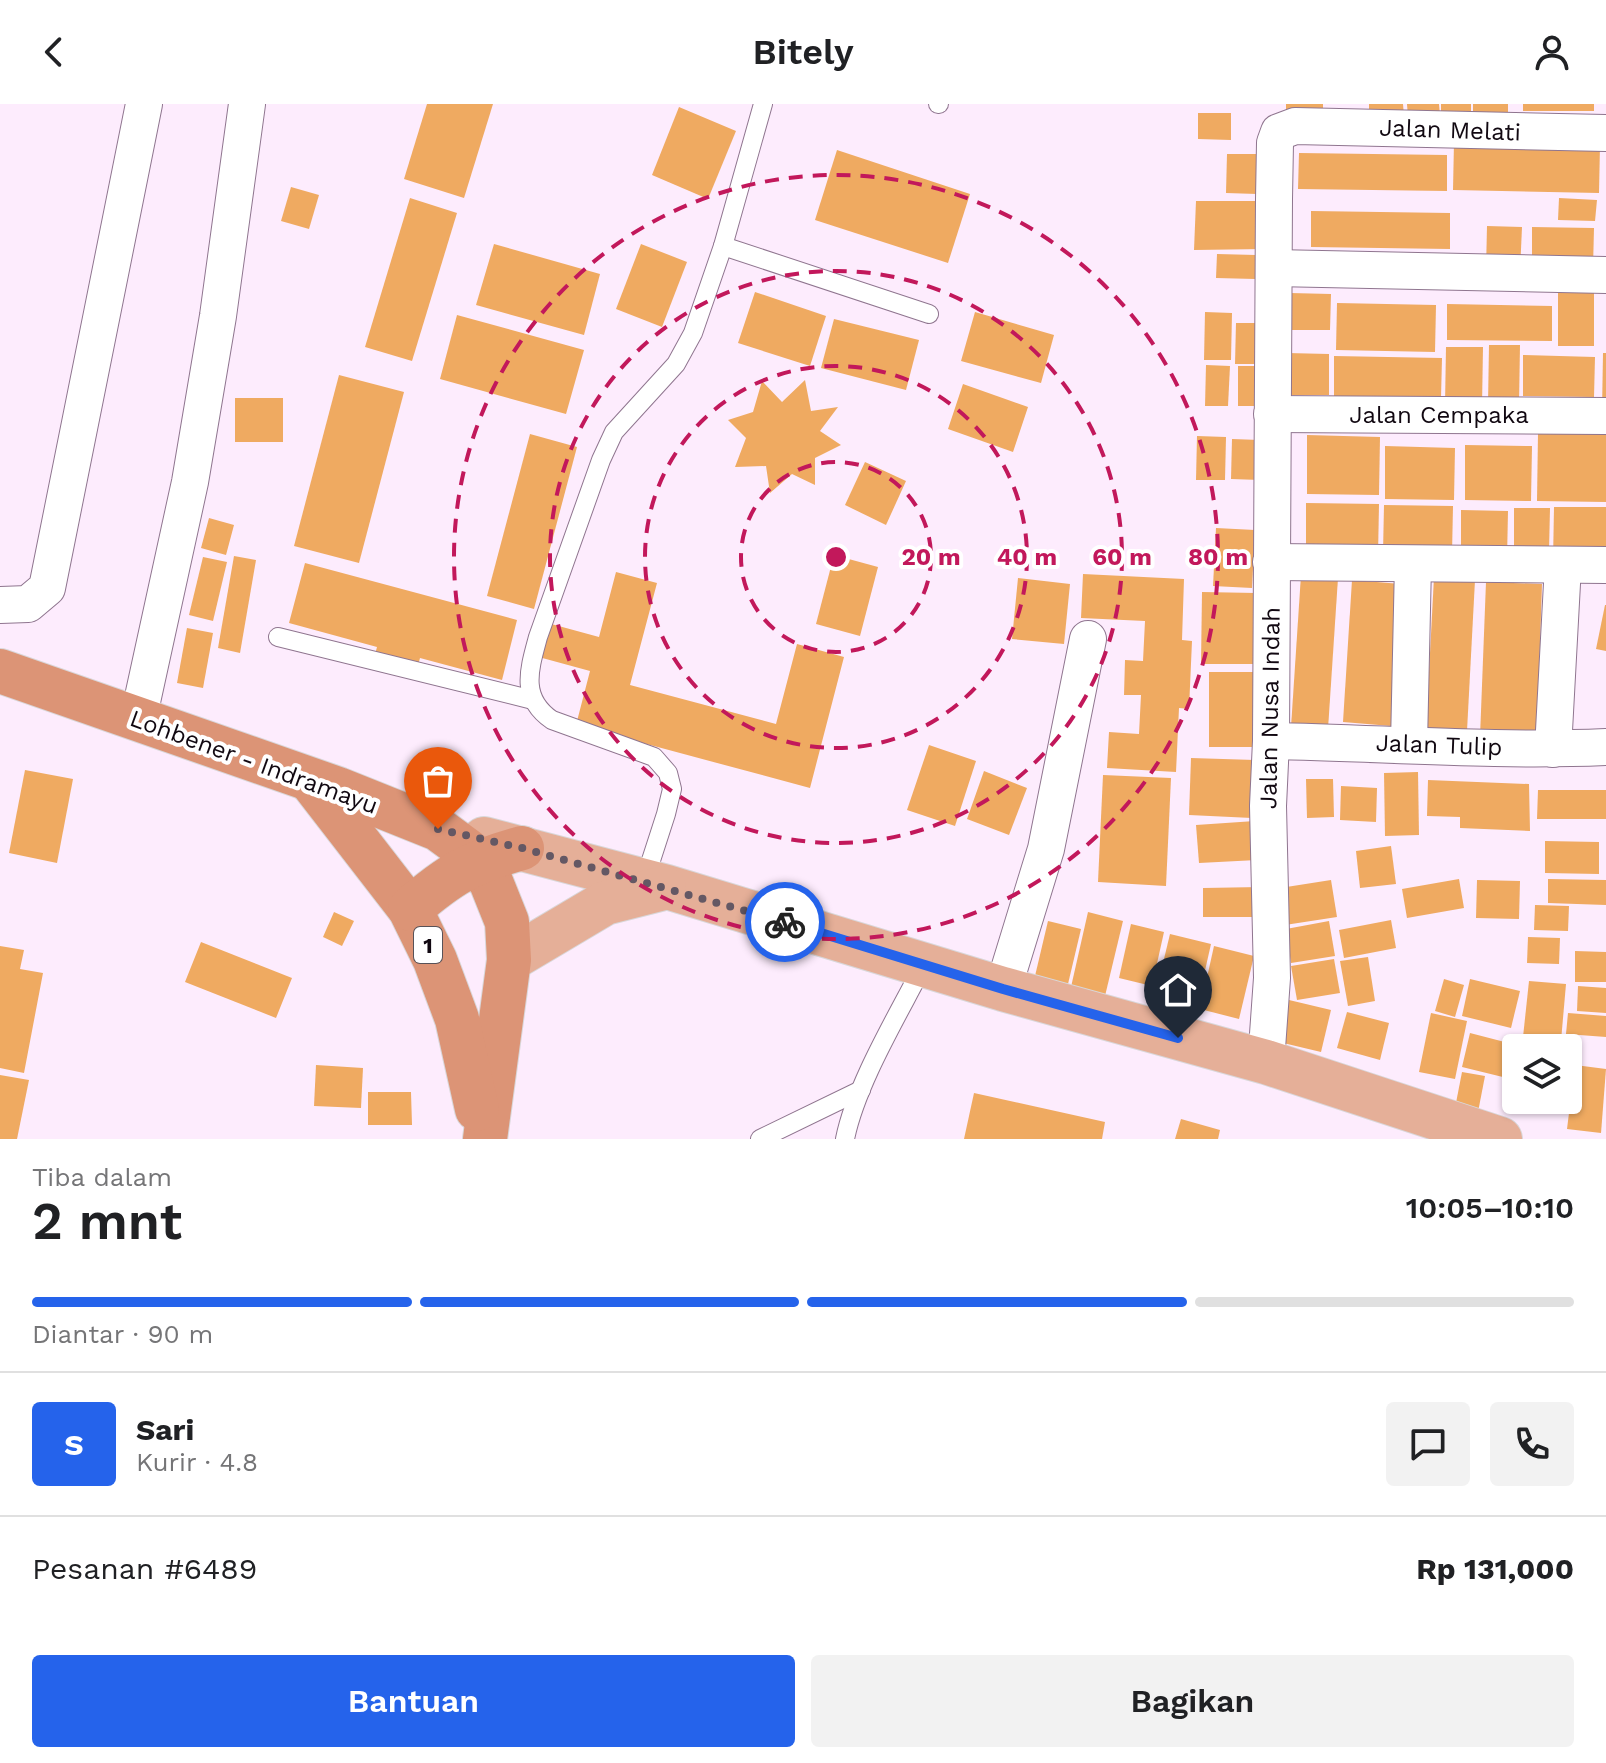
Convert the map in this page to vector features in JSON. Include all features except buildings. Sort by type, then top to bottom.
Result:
[{"type":"highway","name":"1","points":[[0,671],[128,716]]},
{"type":"highway","name":"Lohbener - Indramayu","points":[[128,716],[438,829]]},
{"type":"highway","name":"1","points":[[311,781],[410,909],[435,960],[457,1019],[484,1139]]},
{"type":"highway","name":"1","points":[[438,829],[477,861],[499,897],[507,922],[509,960],[484,1139]]},
{"type":"highway","points":[[410,909],[434,888],[477,861],[522,848]]},
{"type":"main road","name":"Lohbener - Indramayu","points":[[438,829],[522,848],[655,885],[1003,989],[1266,1062],[1500,1139]]},
{"type":"main road","points":[[509,960],[605,903],[655,885]]},
{"type":"street","points":[[0,605],[28,604],[47,588],[115,234],[144,104]]},
{"type":"street","points":[[128,716],[190,482],[218,316],[247,104]]},
{"type":"street","name":"Jalan Melati","points":[[1295,126],[1606,133]]},
{"type":"street","name":"Jalan Nusa Indah","points":[[1266,1062],[1272,978],[1268,806],[1275,143],[1279,132],[1295,126]]},
{"type":"street","points":[[1274,268],[1606,275]]},
{"type":"street","name":"Jalan Cempaka","points":[[1272,414],[1606,416]]},
{"type":"street","points":[[1271,562],[1606,565]]},
{"type":"street","points":[[1409,744],[1413,564]]},
{"type":"street","points":[[1553,749],[1563,565]]},
{"type":"street","points":[[1003,989],[1046,849],[1088,639]]},
{"type":"street","name":"Jalan Tulip","points":[[1271,741],[1434,747],[1606,747]]},
{"type":"lane","points":[[655,885],[672,789],[668,773],[654,757],[552,720],[541,712],[533,700],[530,668],[538,637],[601,460],[614,432],[676,364],[693,333],[723,246],[763,104]]},
{"type":"lane","points":[[723,246],[929,314]]},
{"type":"lane","points":[[278,637],[533,700]]},
{"type":"lane","points":[[845,1139],[848,1122],[861,1090],[924,963]]},
{"type":"lane","points":[[760,1139],[861,1090]]},
{"type":"way so far","points":[[438,829],[522,848],[785,922]]},
{"type":"route","points":[[785,922],[1003,989],[1178,1038]]}]
